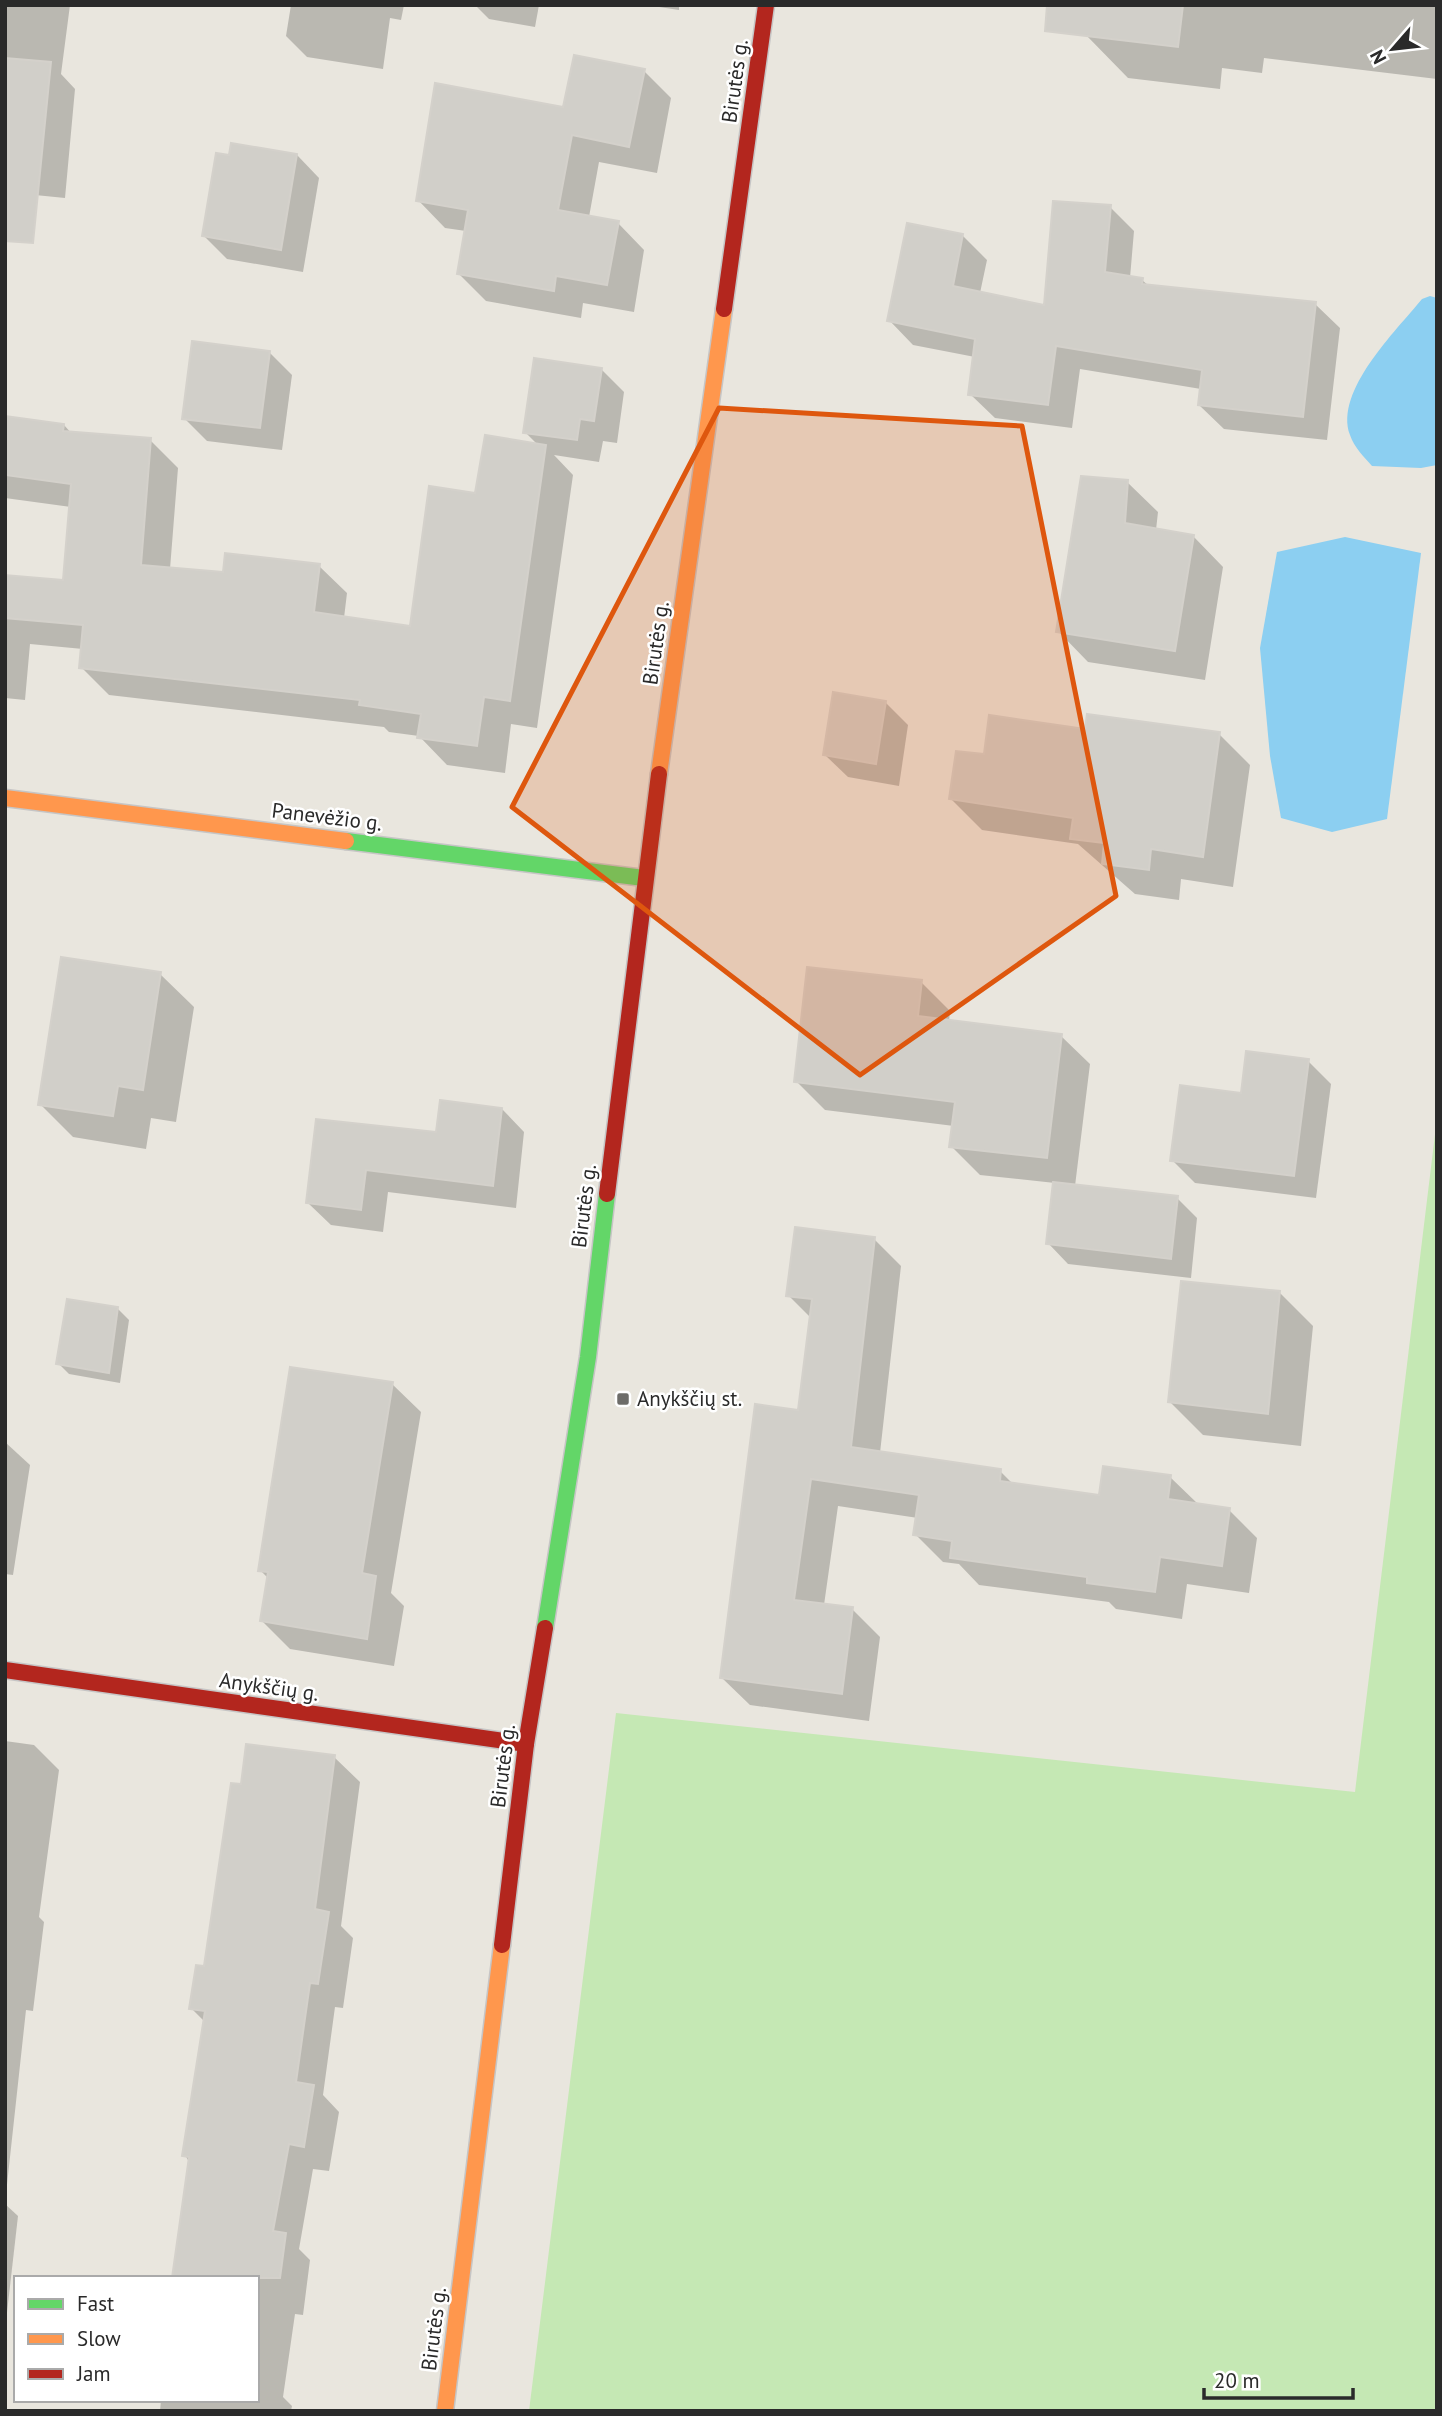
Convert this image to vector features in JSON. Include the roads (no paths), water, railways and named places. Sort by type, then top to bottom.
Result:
[{"type":"street","name":"Birutės g.","points":[[445,2411],[526,1744],[588,1357],[644,878],[766,5]]},
{"type":"street","name":"Panevėžio g.","points":[[5,798],[644,878]]},
{"type":"street","name":"Anykščių g.","points":[[5,1670],[526,1744]]},
{"type":"water","points":[[1430,296],[1437,298],[1437,465],[1421,468],[1372,466],[1350,435],[1347,418],[1351,400],[1370,362],[1422,299]]},
{"type":"water","points":[[1345,537],[1421,553],[1387,819],[1332,832],[1281,818],[1270,756],[1260,648],[1277,552]]},
{"type":"place","name":"Anykščių st.","points":[[623,1399]]}]
